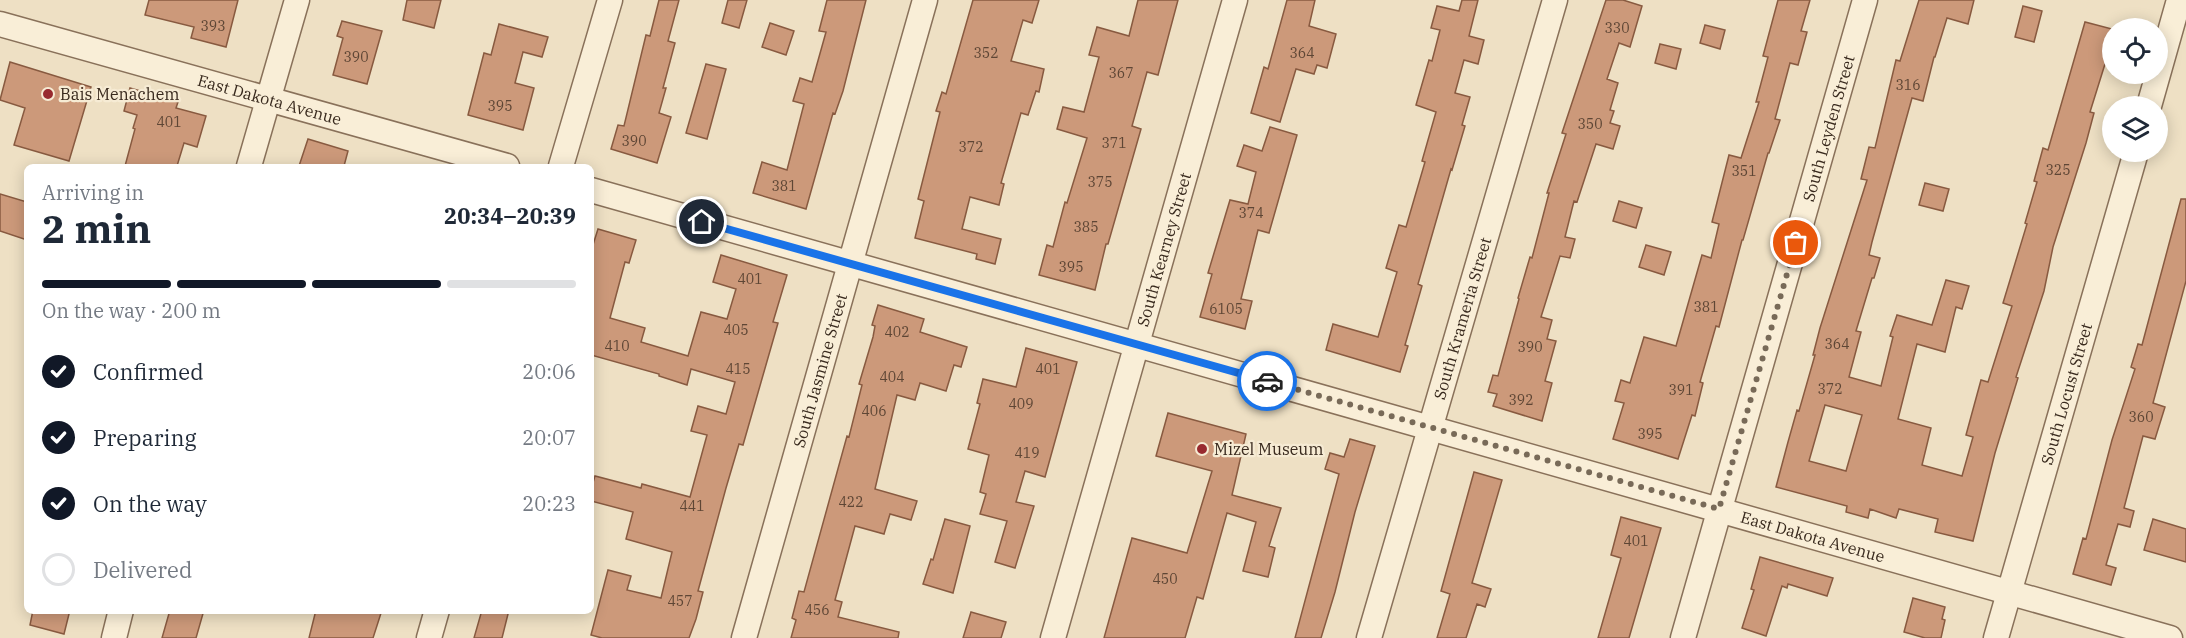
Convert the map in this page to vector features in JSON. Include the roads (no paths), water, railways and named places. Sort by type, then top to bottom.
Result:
[{"type":"street","points":[[250,164],[297,0]]},
{"type":"street","points":[[562,164],[610,0]]},
{"type":"street","name":"South Jasmine Street","points":[[744,638],[925,0]]},
{"type":"street","name":"South Kearney Street","points":[[1053,638],[1235,0]]},
{"type":"street","name":"South Krameria Street","points":[[1369,638],[1555,0]]},
{"type":"street","name":"South Leyden Street","points":[[1683,638],[1865,0]]},
{"type":"street","points":[[2152,96],[2179,0]]},
{"type":"street","name":"East Dakota Avenue","points":[[0,24],[500,164]]},
{"type":"street","name":"South Locust Street","points":[[1996,638],[2133,162]]},
{"type":"street","name":"East Dakota Avenue","points":[[594,191],[2170,638]]},
{"type":"street","points":[[114,638],[120,614]]},
{"type":"street","points":[[429,638],[436,614]]},
{"type":"place","name":"Bais Menachem","points":[[48,94]]},
{"type":"place","name":"Mizel Museum","points":[[1202,449]]}]
